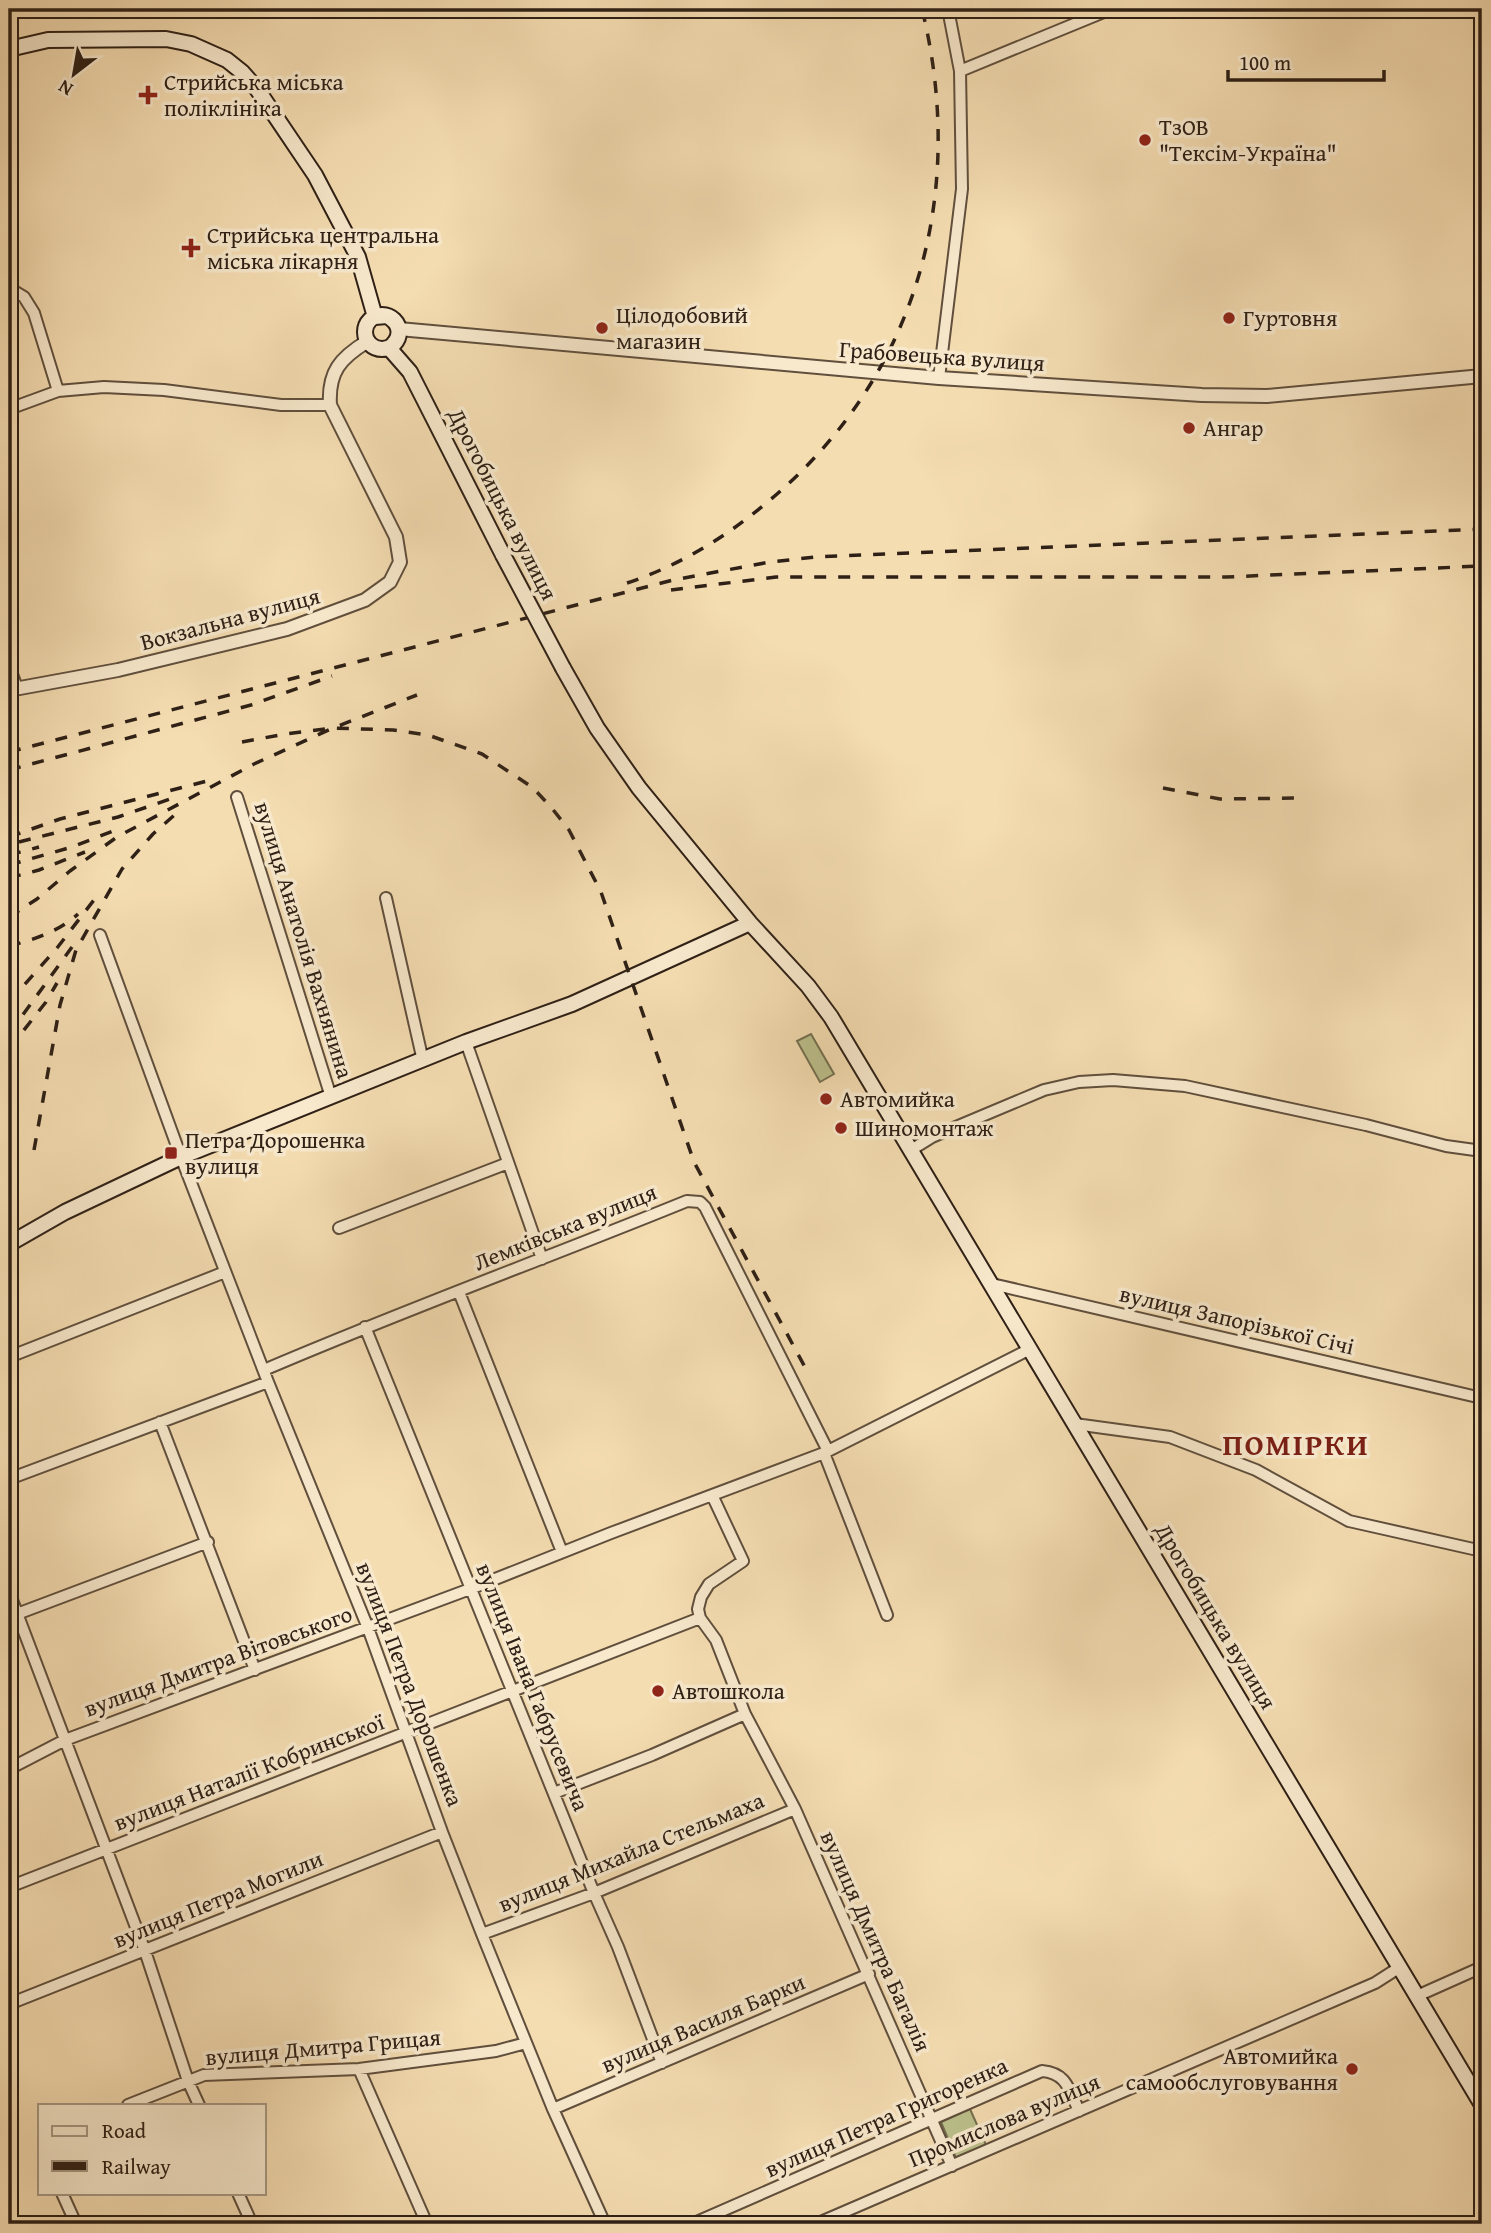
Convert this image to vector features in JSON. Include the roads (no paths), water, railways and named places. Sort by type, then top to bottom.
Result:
[{"type":"main road","points":[[9,50],[48,40],[166,39],[201,48],[227,60],[257,89],[315,175],[358,257],[375,317]]},
{"type":"main road","points":[[387,316],[399,329],[397,340],[389,348],[377,349],[365,336],[367,324],[375,317],[387,316]]},
{"type":"main road","name":"Дрогобицька вулиця","points":[[389,348],[410,372],[503,555],[597,727],[631,778],[750,923],[808,986],[831,1017],[1482,2105]]},
{"type":"main road","points":[[9,1244],[65,1212],[181,1157],[466,1042],[572,1004],[750,923]]},
{"type":"street","points":[[939,378],[962,189],[960,71],[948,9]]},
{"type":"street","points":[[960,71],[1111,9]]},
{"type":"street","points":[[9,288],[24,297],[34,313],[58,391]]},
{"type":"street","name":"Грабовецька вулиця","points":[[399,329],[939,378],[1202,395],[1267,396],[1482,376]]},
{"type":"street","points":[[9,409],[58,391],[82,387],[164,390],[281,405],[330,405],[328,387],[334,371],[349,353],[368,341]]},
{"type":"street","name":"Вокзальна вулиця","points":[[13,689],[118,670],[287,629],[366,600],[390,582],[400,562],[396,537],[330,405]]},
{"type":"street","points":[[9,666],[13,689]]},
{"type":"street","name":"вулиця Анатолія Вахнянина","points":[[237,797],[331,1097]]},
{"type":"street","points":[[386,898],[423,1061]]},
{"type":"street","name":"вулиця Петра Дорошенка","points":[[100,935],[225,1272],[368,1628],[442,1832],[553,2109],[605,2224]]},
{"type":"street","points":[[466,1042],[542,1259]]},
{"type":"street","points":[[911,1150],[933,1137],[1044,1090],[1079,1082],[1112,1080],[1185,1086],[1366,1125],[1446,1146],[1482,1151]]},
{"type":"street","points":[[339,1228],[508,1163]]},
{"type":"street","name":"Лемківська вулиця","points":[[264,1370],[365,1327],[687,1201],[700,1202],[705,1207],[826,1452]]},
{"type":"street","points":[[9,1357],[225,1272]]},
{"type":"street","name":"вулиця Запорізької Січі","points":[[992,1284],[1473,1396]]},
{"type":"street","name":"Лемківська вулиця","points":[[459,1292],[562,1552]]},
{"type":"street","name":"вулиця Івана Габрусевича","points":[[365,1327],[470,1590],[618,1947],[662,2063]]},
{"type":"street","name":"вулиця Дмитра Вітовського","points":[[9,1769],[65,1740],[470,1590],[562,1552],[826,1452],[1030,1349]]},
{"type":"street","points":[[9,1479],[268,1382]]},
{"type":"street","points":[[160,1422],[255,1670]]},
{"type":"street","points":[[1075,1424],[1170,1437],[1256,1470],[1349,1521],[1482,1551]]},
{"type":"street","points":[[826,1452],[887,1615]]},
{"type":"street","points":[[700,1618],[698,1608],[709,1584],[743,1561],[712,1495]]},
{"type":"street","points":[[17,1614],[208,1542]]},
{"type":"street","points":[[9,1592],[145,1951],[188,2081],[199,2104]]},
{"type":"street","name":"вулиця Наталії Кобринської","points":[[9,1887],[700,1618]]},
{"type":"street","name":"вулиця Дмитра Багалія","points":[[700,1618],[716,1640],[745,1714],[795,1809],[952,2166]]},
{"type":"street","points":[[554,1793],[652,1755],[745,1714]]},
{"type":"street","name":"вулиця Михайла Стельмаха","points":[[482,1934],[594,1893],[795,1809]]},
{"type":"street","name":"вулиця Петра Могили","points":[[9,2004],[442,1832]]},
{"type":"street","name":"Промислова вулиця","points":[[816,2224],[1375,1983],[1400,1967]]},
{"type":"street","points":[[1417,1996],[1482,1967]]},
{"type":"street","name":"вулиця Василя Барки","points":[[553,2109],[869,1974]]},
{"type":"street","name":"вулиця Дмитра Грицая","points":[[130,2104],[204,2076],[359,2069],[496,2051],[526,2043]]},
{"type":"street","points":[[359,2069],[427,2224]]},
{"type":"street","name":"вулиця Петра Григоренка","points":[[692,2224],[1042,2071],[1056,2072],[1064,2080],[1079,2111]]},
{"type":"street","points":[[62,2194],[76,2224]]},
{"type":"street","points":[[238,2194],[252,2224]]},
{"type":"railway","points":[[627,583],[699,550],[764,505],[816,456],[859,401],[893,343],[917,281],[932,215],[938,148],[935,79],[922,9]]},
{"type":"railway","points":[[9,752],[673,580],[770,562],[816,557],[1482,529]]},
{"type":"railway","points":[[671,590],[776,577],[1226,577],[1482,566]]},
{"type":"railway","points":[[9,770],[251,705],[332,676]]},
{"type":"railway","points":[[9,917],[37,899],[117,837],[254,764],[333,728],[417,695]]},
{"type":"railway","points":[[242,742],[333,728],[393,730],[428,735],[482,754],[532,787],[551,807],[569,830],[601,892],[694,1162],[806,1369]]},
{"type":"railway","points":[[9,837],[60,819],[215,779]]},
{"type":"railway","points":[[1163,788],[1220,799],[1302,798]]},
{"type":"railway","points":[[19,842],[118,817],[170,799]]},
{"type":"railway","points":[[34,1150],[60,1005],[76,950],[122,869],[153,834],[179,811]]},
{"type":"railway","points":[[9,865],[72,847],[118,829]]},
{"type":"railway","points":[[9,855],[39,847]]},
{"type":"railway","points":[[9,878],[39,870],[85,852]]},
{"type":"railway","points":[[9,1002],[57,948],[94,900]]},
{"type":"railway","points":[[9,946],[46,934],[78,914]]},
{"type":"railway","points":[[9,1034],[72,947]]},
{"type":"railway","points":[[9,1049],[46,1002],[57,983]]},
{"type":"place","name":"Стрийська міська поліклініка","points":[[148,95]]},
{"type":"place","name":"ТзОВ \"Тексім-Україна\"","points":[[1145,140]]},
{"type":"place","name":"Стрийська центральна міська лікарня","points":[[191,248]]},
{"type":"place","name":"Гуртовня","points":[[1229,318]]},
{"type":"place","name":"Цілодобовий магазин","points":[[602,328]]},
{"type":"place","name":"Ангар","points":[[1189,428]]},
{"type":"place","name":"Автомийка","points":[[826,1099]]},
{"type":"place","name":"Шиномонтаж","points":[[841,1128]]},
{"type":"place","name":"Петра Дорошенка вулиця","points":[[171,1153]]},
{"type":"place","name":"Автошкола","points":[[658,1691]]},
{"type":"place","name":"Автомийка самообслуговування","points":[[1352,2069]]},
{"type":"district","name":"ПОМІРКИ","points":[[1296,1445]]}]
